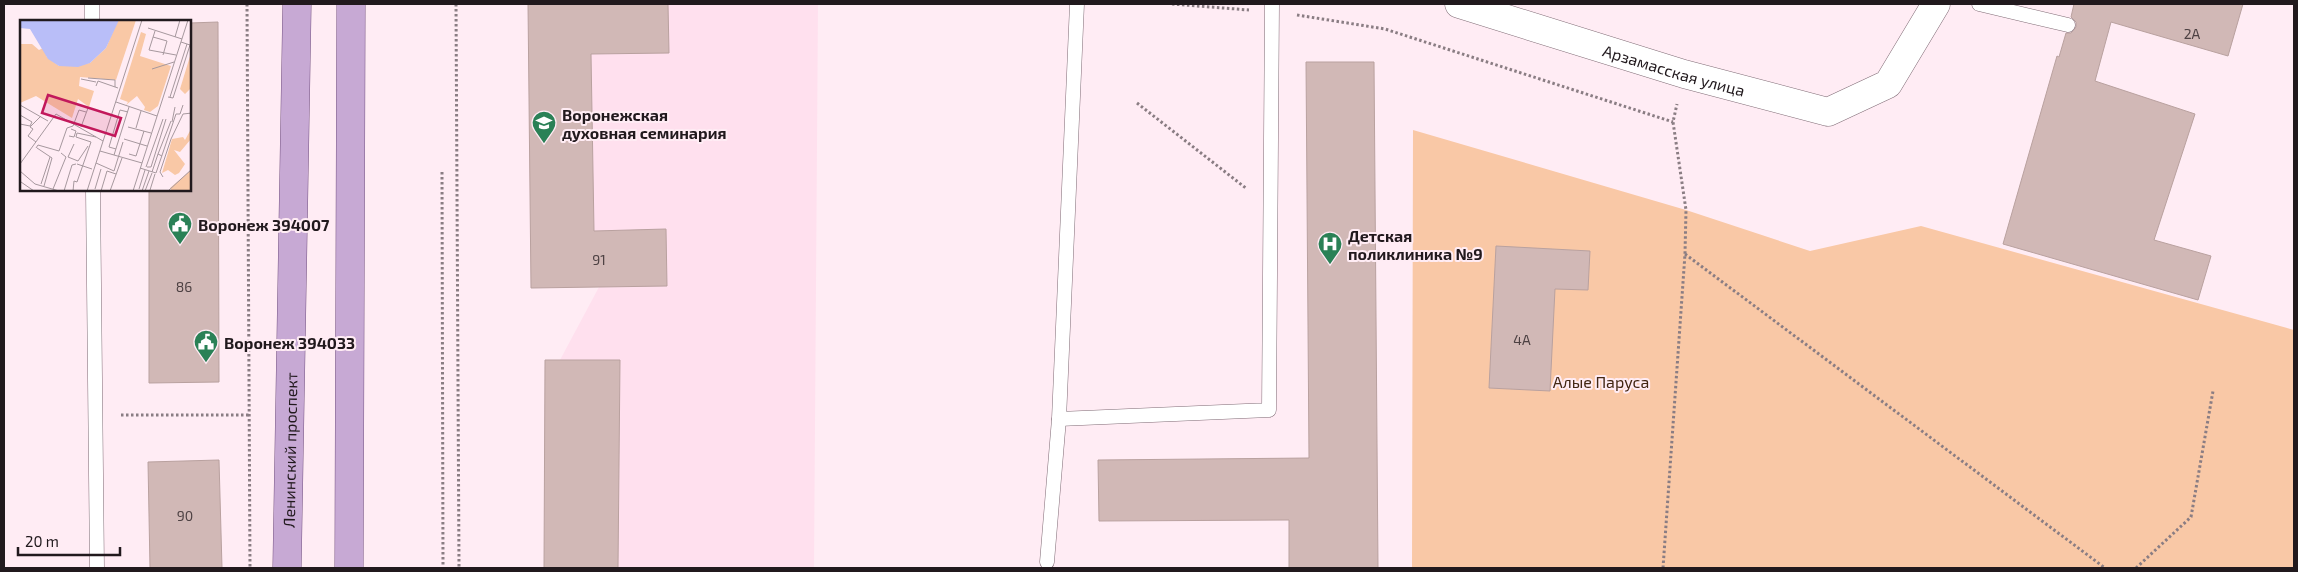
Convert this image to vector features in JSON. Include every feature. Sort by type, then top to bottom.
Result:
[{"type":"main road","name":"Ленинский проспект","points":[[287,568],[297,4]]},
{"type":"main road","points":[[348,568],[351,4]]},
{"type":"street","name":"Арзамасская улица","points":[[1460,4],[1684,74],[1828,112],[1888,84],[1936,4]]},
{"type":"lane","points":[[92,4],[92,20]]},
{"type":"lane","points":[[1046,562],[1059,419],[1077,4]]},
{"type":"lane","points":[[1979,4],[2068,25]]},
{"type":"lane","points":[[1059,419],[1270,410],[1272,8]]},
{"type":"lane","points":[[93,191],[98,568]]},
{"type":"path","points":[[247,4],[250,568]]},
{"type":"path","points":[[456,4],[460,568]]},
{"type":"path","points":[[1172,4],[1272,8],[1385,29],[1673,122]]},
{"type":"path","points":[[1663,568],[1685,254],[1686,210],[1673,122],[1684,74]]},
{"type":"path","points":[[1137,103],[1271,208]]},
{"type":"path","points":[[442,172],[443,568]]},
{"type":"path","points":[[1685,254],[2105,568]]},
{"type":"path","points":[[2136,568],[2191,517],[2213,391]]},
{"type":"path","points":[[95,415],[249,415]]},
{"type":"shaded area","points":[[528,4],[818,4],[814,568],[544,568],[545,360],[560,360],[599,287],[531,288]]},
{"type":"green space","name":"Алые Паруса","points":[[1413,130],[1686,210],[1810,251],[1921,226],[2294,330],[2294,568],[1412,568]]},
{"type":"building","points":[[528,4],[668,4],[669,53],[591,54],[594,231],[666,229],[667,286],[531,288]]},
{"type":"building","points":[[2074,4],[2243,4],[2228,56],[2111,22],[2095,81],[2195,114],[2154,240],[2211,256],[2198,300],[2003,244],[2057,56],[2059,57],[2066,33],[2071,33],[2076,27],[2076,22],[2071,17]]},
{"type":"building","points":[[218,22],[219,382],[149,383],[149,191],[191,191],[191,23]]},
{"type":"building","points":[[1306,62],[1374,62],[1378,568],[1289,568],[1289,520],[1099,521],[1098,460],[1309,458]]},
{"type":"building","points":[[1496,246],[1590,251],[1588,290],[1555,289],[1550,391],[1489,388]]},
{"type":"building","points":[[545,360],[620,360],[618,568],[544,568]]},
{"type":"building","points":[[219,460],[222,568],[150,568],[148,462]]},
{"type":"place","name":"Воронежская духовная семинария","points":[[544,144]]},
{"type":"place","name":"Воронеж 394007","points":[[180,245]]},
{"type":"place","name":"Детская поликлиника №9","points":[[1330,265]]},
{"type":"place","name":"Воронеж 394033","points":[[206,363]]}]
